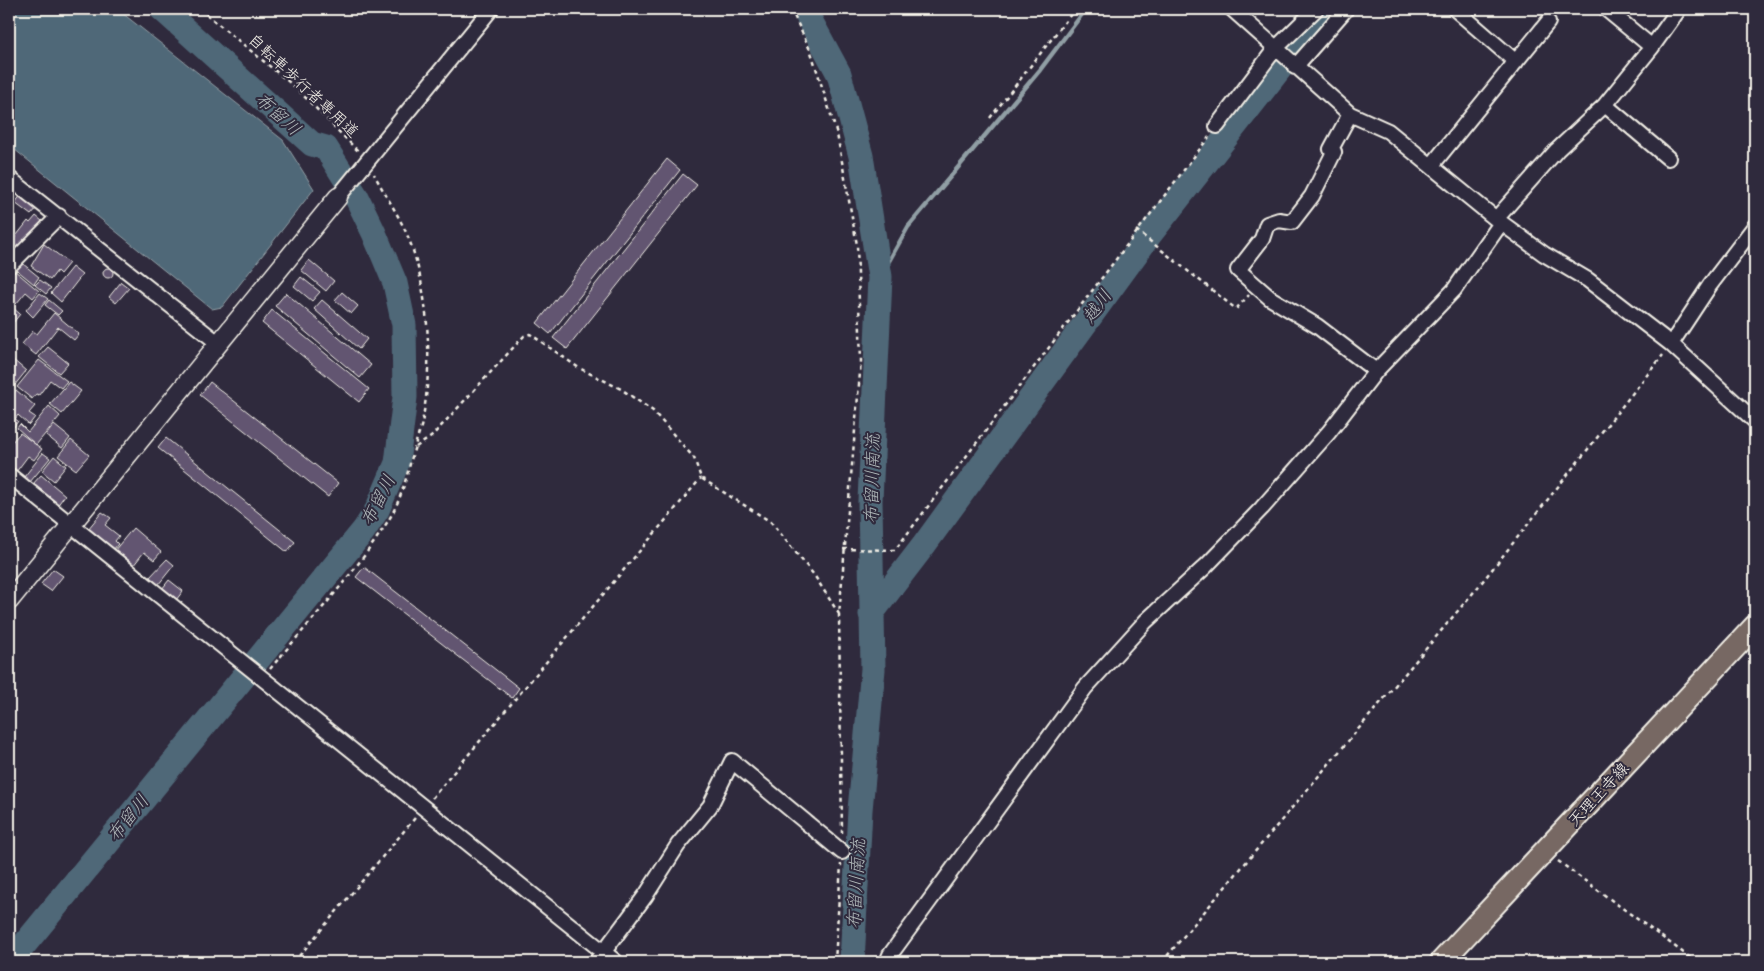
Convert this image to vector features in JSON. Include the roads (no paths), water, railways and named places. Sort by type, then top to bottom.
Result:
[{"type":"main road","name":"天理王寺線","points":[[1441,962],[1755,626]]},
{"type":"street","points":[[9,601],[491,9]]},
{"type":"street","points":[[1232,9],[1350,114],[1388,131],[1499,221],[1544,254],[1588,280],[1671,344],[1755,421]]},
{"type":"street","points":[[1218,126],[1275,49],[1316,9]]},
{"type":"street","points":[[1295,67],[1346,9]]},
{"type":"street","points":[[1455,9],[1516,62]]},
{"type":"street","points":[[1606,9],[1652,48]]},
{"type":"street","points":[[887,962],[890,955],[1085,688],[1146,621],[1206,566],[1262,508],[1329,432],[1376,371],[1454,290],[1499,221],[1557,150],[1605,104],[1652,48],[1679,9]]},
{"type":"street","points":[[1432,165],[1548,22]]},
{"type":"street","points":[[1605,104],[1668,158]]},
{"type":"street","points":[[1350,114],[1331,149],[1334,152],[1312,196],[1292,222],[1279,220],[1267,224],[1262,239],[1238,270],[1256,287],[1317,326],[1376,371]]},
{"type":"street","points":[[9,178],[218,343]]},
{"type":"street","points":[[9,266],[59,216]]},
{"type":"street","points":[[1671,344],[1710,285],[1755,226]]},
{"type":"street","points":[[9,475],[424,808],[600,958],[616,962]]},
{"type":"street","points":[[600,958],[678,845],[710,806],[732,761],[842,852]]},
{"type":"water","points":[[9,9],[117,9],[283,140],[314,189],[222,307],[212,309],[9,145]]},
{"type":"waterway","name":"布留川","points":[[10,962],[364,530],[377,510],[397,463],[405,397],[404,325],[395,283],[356,196],[326,148],[312,144],[162,9]]},
{"type":"waterway","name":"布留川南流","points":[[804,9],[839,74],[861,156],[880,277],[870,501],[873,669],[860,810],[852,962]]},
{"type":"waterway","points":[[880,277],[908,227],[1040,70],[1086,9]]},
{"type":"waterway","name":"越川","points":[[871,614],[924,545],[1151,233],[1292,53],[1337,9]]}]
